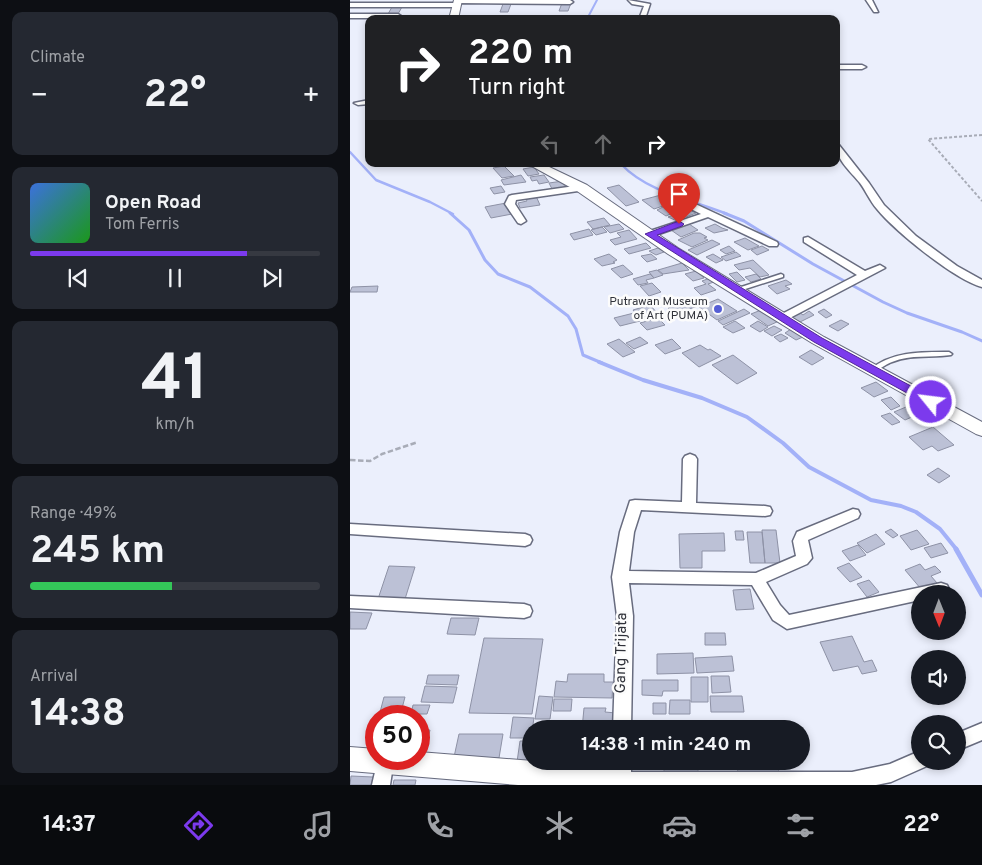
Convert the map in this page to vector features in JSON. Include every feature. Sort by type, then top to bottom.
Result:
[{"type":"main road","points":[[454,15],[458,2]]},
{"type":"main road","points":[[540,167],[582,188],[737,290],[841,354],[982,430]]},
{"type":"main road","points":[[350,759],[384,773],[622,776]]},
{"type":"street","points":[[631,0],[634,3],[648,5],[644,15]]},
{"type":"street","points":[[870,0],[876,11]]},
{"type":"street","points":[[350,6],[458,2],[570,2]]},
{"type":"street","points":[[350,16],[365,16]]},
{"type":"street","points":[[840,67],[862,67]]},
{"type":"street","points":[[358,103],[365,102]]},
{"type":"street","points":[[840,152],[880,207],[912,238],[953,268],[982,284]]},
{"type":"street","points":[[521,221],[510,204],[512,198],[582,188]]},
{"type":"street","points":[[676,198],[773,244]]},
{"type":"street","points":[[650,234],[709,214]]},
{"type":"street","points":[[808,240],[864,275]]},
{"type":"street","points":[[782,318],[880,268]]},
{"type":"street","points":[[690,459],[689,508],[765,511]]},
{"type":"street","name":"Gang Trijata","points":[[622,720],[625,616],[620,577],[627,532],[635,505],[689,508]]},
{"type":"street","points":[[620,577],[757,579],[802,560],[804,558],[800,541],[802,536],[854,514]]},
{"type":"street","points":[[350,530],[526,540]]},
{"type":"street","points":[[757,579],[777,613],[783,620],[788,622],[911,595]]},
{"type":"street","points":[[350,602],[524,611]]},
{"type":"street","points":[[966,738],[982,731]]},
{"type":"street","points":[[622,776],[852,781],[891,773],[911,764]]},
{"type":"lane","points":[[737,290],[781,276]]},
{"type":"lane","points":[[866,366],[902,356],[949,354]]},
{"type":"path","points":[[982,135],[928,139],[982,201]]},
{"type":"path","points":[[350,460],[370,461],[418,442]]},
{"type":"building","points":[[562,3],[571,3],[568,11],[559,11]]},
{"type":"building","points":[[503,4],[511,4],[508,12],[500,12]]},
{"type":"building","points":[[392,7],[402,7],[398,14],[388,14]]},
{"type":"building","points":[[505,167],[514,176],[502,178],[493,168]]},
{"type":"building","points":[[534,167],[539,174],[528,176],[523,169]]},
{"type":"building","points":[[521,175],[526,182],[504,185],[501,180]]},
{"type":"building","points":[[544,175],[549,182],[539,184],[537,180],[532,181],[530,177]]},
{"type":"building","points":[[563,181],[565,188],[552,189],[549,183]]},
{"type":"building","points":[[619,185],[639,202],[626,206],[607,188]]},
{"type":"building","points":[[501,186],[505,192],[494,194],[490,188]]},
{"type":"building","points":[[661,195],[668,200],[662,202],[666,205],[654,209],[642,200]]},
{"type":"building","points":[[536,196],[540,205],[520,208],[518,203],[527,201],[525,197]]},
{"type":"building","points":[[506,203],[512,214],[491,218],[485,207]]},
{"type":"building","points":[[665,206],[675,212],[666,216],[657,210]]},
{"type":"building","points":[[689,210],[696,213],[686,217],[679,214]]},
{"type":"building","points":[[676,214],[684,218],[677,221],[668,217]]},
{"type":"building","points":[[604,218],[610,225],[593,229],[587,222]]},
{"type":"building","points":[[619,224],[624,229],[610,233],[604,227]]},
{"type":"building","points":[[689,224],[698,230],[681,237],[671,230]]},
{"type":"building","points":[[715,224],[728,230],[714,233],[705,228]]},
{"type":"building","points":[[602,227],[607,232],[596,235],[591,230]]},
{"type":"building","points":[[589,229],[593,235],[574,240],[570,234]]},
{"type":"building","points":[[629,230],[637,239],[615,245],[610,240],[621,237],[617,233]]},
{"type":"building","points":[[694,233],[700,233],[707,237],[704,238],[708,240],[692,247],[678,240]]},
{"type":"building","points":[[745,238],[759,246],[748,250],[734,242]]},
{"type":"building","points":[[712,240],[720,244],[697,255],[688,250]]},
{"type":"building","points":[[646,243],[651,248],[629,254],[624,249]]},
{"type":"building","points":[[729,246],[735,251],[726,254],[720,250]]},
{"type":"building","points":[[762,246],[769,250],[757,255],[751,250]]},
{"type":"building","points":[[658,248],[664,252],[656,255],[649,251]]},
{"type":"building","points":[[736,252],[741,256],[726,261],[721,257]]},
{"type":"building","points":[[609,254],[617,260],[613,262],[615,263],[602,266],[594,259]]},
{"type":"building","points":[[651,254],[657,259],[647,262],[641,256]]},
{"type":"building","points":[[713,254],[723,260],[716,263],[706,257]]},
{"type":"building","points":[[753,260],[769,275],[760,277],[750,268],[739,270],[734,265]]},
{"type":"building","points":[[682,263],[689,270],[663,274],[658,270]]},
{"type":"building","points":[[623,265],[633,274],[621,278],[611,269]]},
{"type":"building","points":[[657,270],[663,275],[654,278],[649,272]]},
{"type":"building","points":[[696,271],[704,278],[693,281],[685,274]]},
{"type":"building","points":[[737,272],[745,280],[737,282],[729,274]]},
{"type":"building","points":[[650,274],[654,278],[646,280],[648,283],[638,285],[633,279]]},
{"type":"building","points":[[756,274],[761,279],[751,282],[745,277]]},
{"type":"building","points":[[710,278],[714,282],[708,284],[716,290],[701,295],[694,288],[706,284],[702,281]]},
{"type":"building","points":[[786,280],[792,284],[785,286],[790,289],[777,294],[768,286]]},
{"type":"building","points":[[652,283],[661,292],[649,296],[640,286]]},
{"type":"building","points":[[378,286],[377,292],[350,292],[352,287]]},
{"type":"building","name":"Putrawan Museum of Art (PUMA)","points":[[718,299],[737,311],[717,320],[699,307]]},
{"type":"building","points":[[691,300],[698,306],[675,314],[668,308]]},
{"type":"building","points":[[650,305],[659,315],[641,320],[633,310]]},
{"type":"building","points":[[744,309],[750,313],[723,325],[718,321]]},
{"type":"building","points":[[824,309],[832,315],[826,318],[818,312]]},
{"type":"building","points":[[761,310],[779,321],[768,326],[751,314]]},
{"type":"building","points":[[809,311],[814,315],[800,322],[790,316],[799,312],[803,315]]},
{"type":"building","points":[[634,313],[640,321],[620,326],[614,318]]},
{"type":"building","points":[[658,318],[665,325],[647,330],[640,323]]},
{"type":"building","points":[[841,320],[849,324],[838,331],[829,326]]},
{"type":"building","points":[[735,321],[745,328],[733,333],[723,327]]},
{"type":"building","points":[[758,321],[768,327],[760,332],[750,326]]},
{"type":"building","points":[[774,326],[782,330],[772,336],[764,331]]},
{"type":"building","points":[[791,329],[803,337],[796,340],[785,333]]},
{"type":"building","points":[[781,334],[788,338],[780,342],[774,337]]},
{"type":"building","points":[[640,337],[648,343],[634,349],[626,343]]},
{"type":"building","points":[[619,339],[635,352],[623,357],[607,344]]},
{"type":"building","points":[[672,339],[681,348],[665,354],[655,345]]},
{"type":"building","points":[[700,345],[721,356],[699,367],[682,353]]},
{"type":"building","points":[[811,350],[824,358],[812,365],[799,357]]},
{"type":"building","points":[[733,355],[757,373],[737,384],[712,365]]},
{"type":"building","points":[[876,382],[888,391],[874,397],[861,388]]},
{"type":"building","points":[[891,397],[900,406],[891,410],[881,400]]},
{"type":"building","points":[[918,402],[928,410],[905,420],[894,412]]},
{"type":"building","points":[[890,413],[900,422],[892,425],[881,416]]},
{"type":"building","points":[[933,427],[954,445],[938,451],[932,446],[923,450],[909,437]]},
{"type":"building","points":[[938,468],[950,476],[939,483],[927,475]]},
{"type":"building","points":[[891,529],[898,535],[893,538],[885,532]]},
{"type":"building","points":[[762,530],[776,530],[780,563],[765,563]]},
{"type":"building","points":[[917,530],[929,544],[911,550],[900,536]]},
{"type":"building","points":[[735,531],[743,531],[744,540],[736,540]]},
{"type":"building","points":[[747,532],[762,532],[765,563],[750,563]]},
{"type":"building","points":[[724,533],[725,551],[702,551],[702,568],[680,568],[679,534]]},
{"type":"building","points":[[876,534],[885,544],[867,553],[857,543]]},
{"type":"building","points":[[941,543],[948,553],[931,558],[924,548]]},
{"type":"building","points":[[858,545],[866,555],[850,561],[842,551]]},
{"type":"building","points":[[849,563],[862,577],[850,582],[837,568]]},
{"type":"building","points":[[920,564],[925,570],[935,566],[941,572],[931,576],[937,583],[918,585],[905,570]]},
{"type":"building","points":[[389,566],[415,567],[405,599],[378,599]]},
{"type":"building","points":[[869,580],[879,592],[867,597],[857,584]]},
{"type":"building","points":[[750,589],[754,609],[736,610],[733,590]]},
{"type":"building","points":[[350,612],[372,613],[366,629],[350,629]]},
{"type":"building","points":[[451,618],[479,618],[475,635],[447,634]]},
{"type":"building","points":[[705,633],[725,633],[726,645],[705,645]]},
{"type":"building","points":[[852,636],[864,662],[872,660],[877,671],[862,674],[858,666],[833,671],[820,642]]},
{"type":"building","points":[[484,638],[543,639],[532,714],[469,713]]},
{"type":"building","points":[[693,653],[694,673],[657,674],[657,654]]},
{"type":"building","points":[[732,656],[734,671],[697,673],[695,658]]},
{"type":"building","points":[[568,674],[604,674],[604,682],[613,682],[612,698],[554,697],[556,681],[567,682]]},
{"type":"building","points":[[428,675],[459,675],[457,685],[426,684]]},
{"type":"building","points":[[711,676],[729,676],[731,692],[712,693]]},
{"type":"building","points":[[691,677],[708,677],[708,702],[691,702]]},
{"type":"building","points":[[642,680],[678,680],[678,691],[663,691],[662,696],[642,695]]},
{"type":"building","points":[[425,686],[457,687],[453,703],[421,702]]},
{"type":"building","points":[[539,696],[553,697],[550,719],[535,719]]},
{"type":"building","points":[[710,696],[742,696],[744,712],[711,712]]},
{"type":"building","points":[[384,697],[405,697],[403,705],[382,705]]},
{"type":"building","points":[[554,699],[572,699],[571,711],[553,711]]},
{"type":"building","points":[[670,700],[690,700],[690,714],[669,714]]},
{"type":"building","points":[[653,703],[666,703],[666,714],[653,714]]},
{"type":"building","points":[[584,708],[606,708],[605,712],[616,713],[616,720],[583,720]]},
{"type":"building","points":[[513,717],[534,718],[534,720],[522,720],[522,738],[510,738]]},
{"type":"building","points":[[459,734],[503,734],[499,758],[454,757]]},
{"type":"building","points":[[520,741],[522,741],[522,762],[517,762]]},
{"type":"building","points":[[664,770],[698,770],[698,773],[664,773]]},
{"type":"building","points":[[738,770],[779,770],[779,777],[738,776]]},
{"type":"building","points":[[351,776],[373,777],[371,785],[350,785]]},
{"type":"building","points":[[394,780],[416,780],[415,785],[393,785]]},
{"type":"waterway","points":[[589,15],[597,0]]},
{"type":"waterway","points":[[350,152],[376,180],[430,202],[453,214]]},
{"type":"waterway","points":[[624,167],[644,182],[657,188],[727,214]]},
{"type":"waterway","points":[[450,213],[469,230],[485,260],[498,274],[530,287],[568,316],[576,329],[583,355],[602,363]]},
{"type":"waterway","points":[[724,213],[744,221],[813,264],[883,302],[982,341]]},
{"type":"waterway","points":[[599,362],[643,380],[702,398],[747,417],[783,443],[809,467],[871,500],[901,506],[916,512],[940,529],[957,550]]},
{"type":"waterway","points":[[956,549],[982,595]]},
{"type":"place","name":"Putrawan Museum of Art (PUMA)","points":[[718,309]]},
{"type":"route","points":[[679,224],[650,234],[673,251],[841,354],[931,402]]}]
